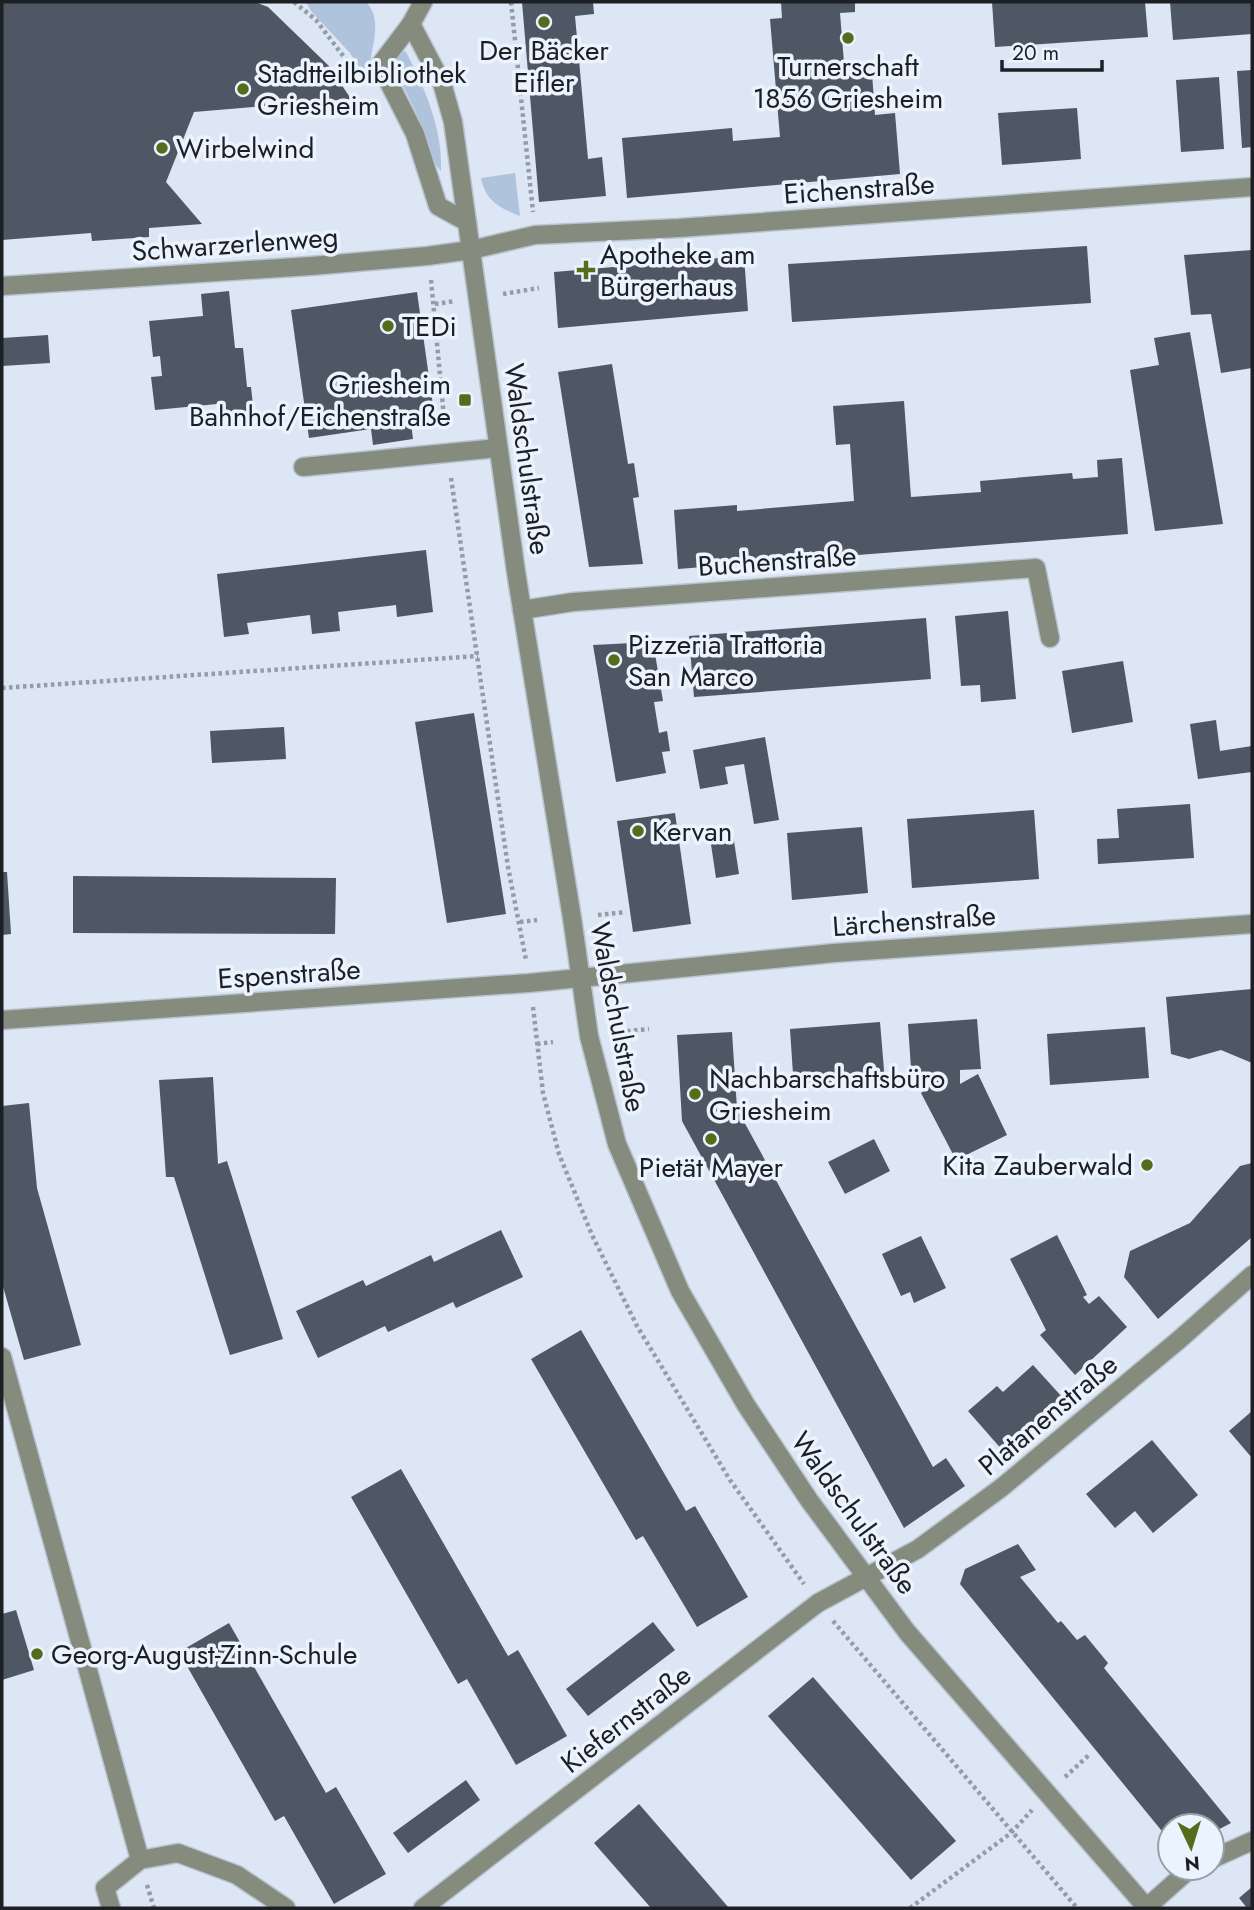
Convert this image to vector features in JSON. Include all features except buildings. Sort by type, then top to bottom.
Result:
[{"type":"street","points":[[423,2],[411,24],[380,65],[415,134],[439,206],[467,222]]},
{"type":"street","name":"Waldschulstraße","points":[[411,24],[442,83],[453,122],[522,610],[581,979],[595,1065],[617,1144],[680,1291],[746,1405],[809,1500],[907,1632],[1147,1908]]},
{"type":"street","name":"Eichenstraße","points":[[471,250],[535,235],[679,228],[1252,187]]},
{"type":"street","name":"Schwarzerlenweg","points":[[2,286],[311,266],[471,250]]},
{"type":"street","points":[[303,467],[498,448]]},
{"type":"street","name":"Buchenstraße","points":[[522,610],[573,602],[1036,568],[1050,638]]},
{"type":"street","name":"Lärchenstraße","points":[[581,979],[834,953],[1252,923]]},
{"type":"street","name":"Espenstraße","points":[[2,1020],[581,979]]},
{"type":"street","name":"Platanenstraße","points":[[865,1577],[918,1549],[1001,1488],[1180,1339],[1252,1275]]},
{"type":"street","points":[[2,1357],[140,1860]]},
{"type":"street","name":"Kiefernstraße","points":[[423,1908],[818,1603],[865,1577]]},
{"type":"street","points":[[1226,1853],[1252,1841]]},
{"type":"street","points":[[111,1908],[106,1888],[140,1860],[178,1853],[237,1875],[286,1908]]},
{"type":"street","points":[[1147,1908],[1176,1882]]},
{"type":"path","points":[[511,2],[533,216]]},
{"type":"path","points":[[430,278],[435,304],[447,452],[508,867],[524,946]]},
{"type":"path","points":[[503,294],[540,288]]},
{"type":"path","points":[[435,304],[459,301]]},
{"type":"path","points":[[2,688],[478,656]]},
{"type":"path","points":[[597,915],[626,912]]},
{"type":"path","points":[[520,922],[537,920]]},
{"type":"path","points":[[534,1018],[542,1093],[559,1154],[592,1235],[637,1326],[730,1480],[818,1603],[1077,1908]]},
{"type":"path","points":[[628,1031],[649,1029]]},
{"type":"path","points":[[537,1044],[553,1042]]},
{"type":"path","points":[[910,1908],[1011,1833],[1047,1794],[1089,1755]]},
{"type":"shaded area","points":[[306,2],[366,2],[371,8],[375,31],[370,63],[362,71],[350,53]]},
{"type":"shaded area","points":[[401,50],[406,52],[413,66],[436,125],[441,171],[396,72],[394,62]]},
{"type":"shaded area","points":[[515,173],[520,216],[494,202],[486,192],[481,178]]},
{"type":"place","name":"Der Bäcker Eifler","points":[[544,22]]},
{"type":"place","name":"Turnerschaft 1856 Griesheim","points":[[848,38]]},
{"type":"place","name":"Stadtteilbibliothek Griesheim","points":[[243,89]]},
{"type":"place","name":"Wirbelwind","points":[[162,148]]},
{"type":"place","name":"Apotheke am Bürgerhaus","points":[[586,270]]},
{"type":"place","name":"TEDi","points":[[388,326]]},
{"type":"place","name":"Griesheim Bahnhof/Eichenstraße","points":[[465,400]]},
{"type":"place","name":"Pizzeria Trattoria San Marco","points":[[614,660]]},
{"type":"place","name":"Kervan","points":[[638,831]]},
{"type":"place","name":"Nachbarschaftsbüro Griesheim","points":[[695,1094]]},
{"type":"place","name":"Pietät Mayer","points":[[711,1139]]},
{"type":"place","name":"Kita Zauberwald","points":[[1147,1165]]},
{"type":"place","name":"Georg-August-Zinn-Schule","points":[[37,1654]]}]
